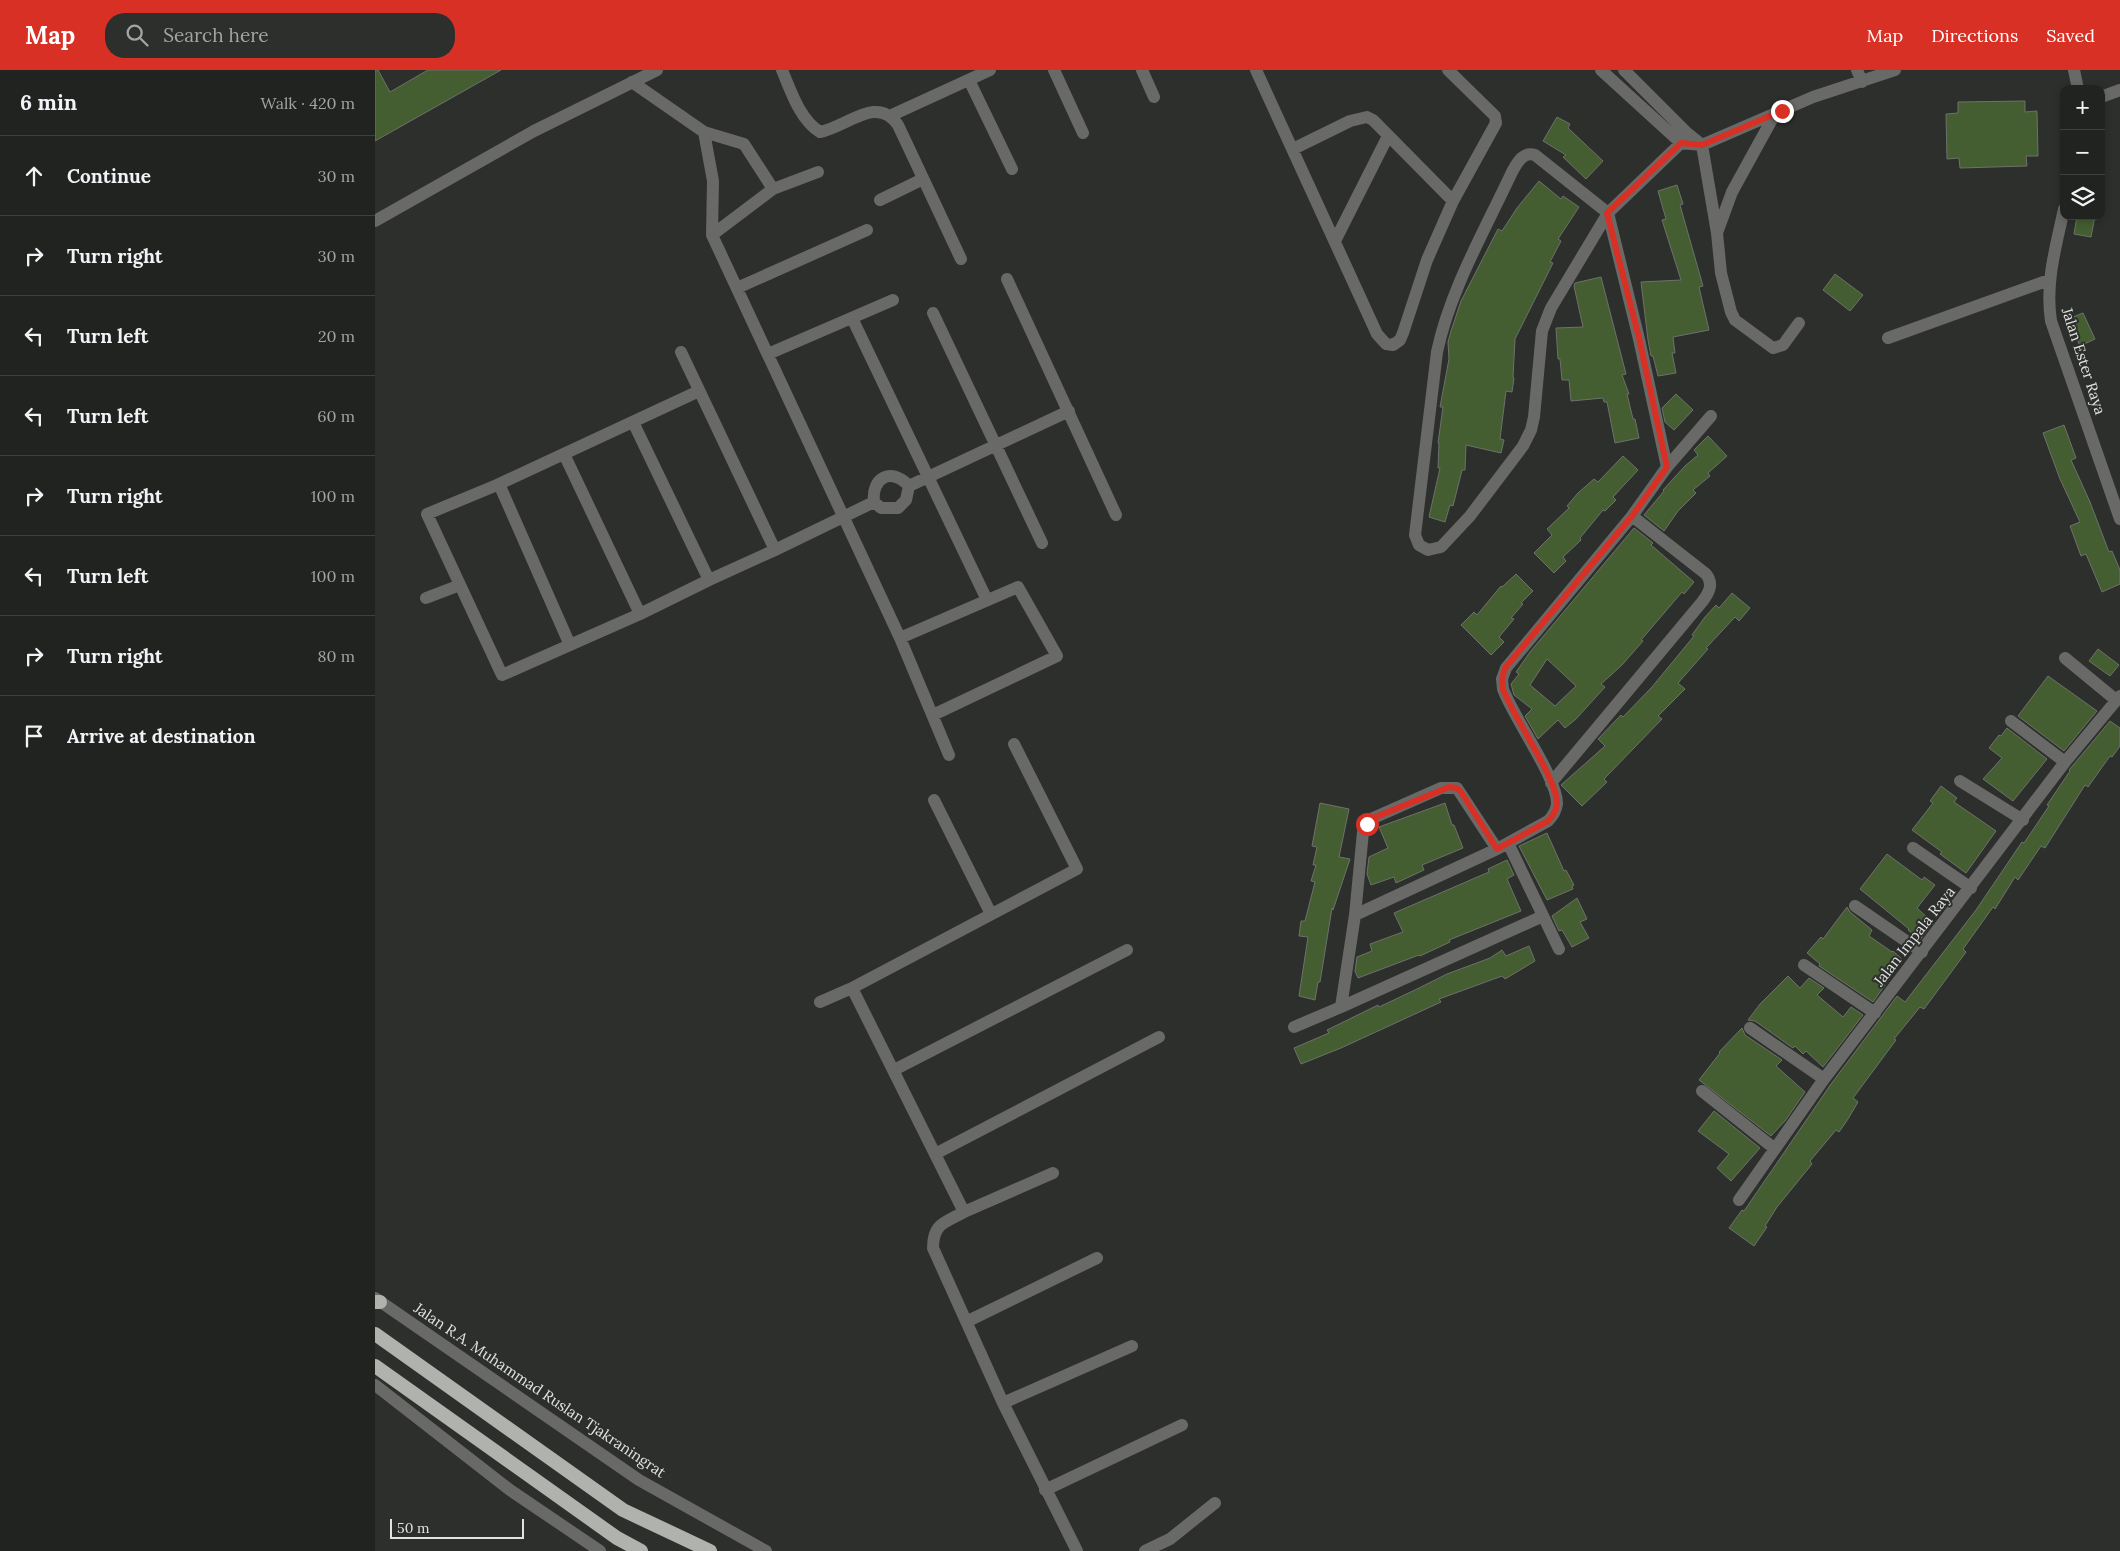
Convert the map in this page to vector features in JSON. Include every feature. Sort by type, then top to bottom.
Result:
[{"type":"highway","points":[[375,1334],[623,1510],[709,1551]]},
{"type":"highway","points":[[375,1366],[617,1538],[641,1551]]},
{"type":"street","points":[[375,221],[534,131],[657,70]]},
{"type":"street","points":[[781,70],[799,108],[813,128],[820,132],[829,130],[869,112],[877,111],[891,116],[898,125],[961,259]]},
{"type":"street","points":[[891,116],[990,70]]},
{"type":"street","points":[[1054,70],[1083,133]]},
{"type":"street","points":[[1141,70],[1154,97]]},
{"type":"street","points":[[1256,70],[1377,334],[1387,344],[1393,345],[1400,340],[1403,333],[1427,260],[1453,201],[1497,123],[1495,116],[1448,70]]},
{"type":"street","points":[[1601,70],[1684,138],[1702,145],[1859,76],[1895,70]]},
{"type":"street","points":[[1623,70],[1684,138]]},
{"type":"street","points":[[2074,70],[2077,85]]},
{"type":"street","points":[[969,80],[1012,169]]},
{"type":"street","points":[[632,82],[704,132],[744,144],[773,189]]},
{"type":"street","points":[[2105,96],[2120,90]]},
{"type":"street","points":[[1717,233],[1732,192],[1775,114]]},
{"type":"street","points":[[1293,149],[1359,117],[1371,118],[1453,201]]},
{"type":"street","points":[[704,132],[713,181],[712,235],[845,517],[900,638],[949,755]]},
{"type":"street","points":[[1335,241],[1388,136]]},
{"type":"street","points":[[1667,467],[1639,338],[1607,213],[1531,153],[1524,155],[1515,166],[1453,298],[1442,327],[1437,352],[1415,535],[1419,545],[1428,550],[1441,547],[1470,516],[1523,446],[1535,417],[1541,343],[1545,322],[1551,308],[1607,213],[1684,138]]},
{"type":"street","points":[[1702,145],[1717,233],[1721,273],[1727,302],[1735,320],[1775,348],[1783,345],[1799,323]]},
{"type":"street","points":[[712,235],[773,189],[818,172]]},
{"type":"street","points":[[879,200],[923,179]]},
{"type":"street","name":"Jalan Ester Raya","points":[[2062,220],[2049,280],[2051,321],[2120,518]]},
{"type":"street","points":[[737,288],[867,230]]},
{"type":"street","points":[[1007,280],[1116,515]]},
{"type":"street","points":[[1888,338],[2049,280]]},
{"type":"street","points":[[768,354],[893,300]]},
{"type":"street","points":[[933,313],[1042,542]]},
{"type":"street","points":[[852,318],[987,600]]},
{"type":"street","points":[[681,352],[775,550]]},
{"type":"street","points":[[699,391],[499,484],[427,514],[502,675],[640,614],[874,502]]},
{"type":"street","points":[[909,486],[1069,411]]},
{"type":"street","points":[[1355,914],[1503,846],[1548,821],[1553,816],[1557,805],[1551,783],[1503,689],[1502,679],[1505,668],[1632,516],[1667,467],[1711,416]]},
{"type":"street","points":[[633,422],[709,580]]},
{"type":"street","points":[[564,454],[640,614]]},
{"type":"street","points":[[896,476],[909,486],[906,500],[897,508],[881,508],[874,502],[873,493],[875,485],[884,477],[896,476]]},
{"type":"street","points":[[499,484],[570,645]]},
{"type":"street","points":[[1551,783],[1702,602],[1711,586],[1710,578],[1700,568],[1632,516]]},
{"type":"street","points":[[426,598],[460,585]]},
{"type":"street","points":[[900,638],[1018,587],[1057,656],[933,715]]},
{"type":"street","points":[[2065,658],[2118,698]]},
{"type":"street","name":"Jalan Impala Raya","points":[[1739,1200],[1825,1079],[2023,820],[2065,762],[2118,698]]},
{"type":"street","points":[[2011,721],[2065,762]]},
{"type":"street","points":[[820,1002],[852,988],[1077,869],[1014,744]]},
{"type":"street","points":[[1960,781],[2023,820]]},
{"type":"street","points":[[1341,1007],[1355,914],[1363,832],[1371,819],[1441,788],[1457,788],[1503,846],[1543,916],[1559,949]]},
{"type":"street","points":[[934,800],[991,914]]},
{"type":"street","points":[[1913,848],[1971,888]]},
{"type":"street","points":[[1855,906],[1922,952]]},
{"type":"street","points":[[1294,1027],[1543,916]]},
{"type":"street","points":[[894,1070],[1127,950]]},
{"type":"street","points":[[1804,965],[1875,1013]]},
{"type":"street","points":[[852,988],[964,1212]]},
{"type":"street","points":[[1750,1028],[1825,1079]]},
{"type":"street","points":[[935,1154],[1159,1037]]},
{"type":"street","points":[[1702,1091],[1775,1149]]},
{"type":"street","points":[[1053,1173],[964,1212],[937,1227],[933,1234],[933,1248],[968,1321],[1003,1403],[1077,1551]]},
{"type":"street","points":[[968,1321],[1097,1258]]},
{"type":"street","name":"Jalan R.A. Muhammad Ruslan Tjakraningrat","points":[[377,1301],[639,1480],[766,1551]]},
{"type":"street","points":[[1003,1403],[1131,1346]]},
{"type":"street","points":[[375,1385],[510,1490],[600,1551]]},
{"type":"street","points":[[1045,1490],[1182,1425]]},
{"type":"street","points":[[1145,1551],[1170,1539],[1215,1503]]},
{"type":"building","points":[[375,70],[378,70],[390,92],[428,70],[501,70],[375,141]]},
{"type":"building","points":[[2025,101],[2025,112],[2037,111],[2038,156],[2026,156],[2027,166],[1960,168],[1959,158],[1947,159],[1946,114],[1958,113],[1958,102]]},
{"type":"building","points":[[1557,117],[1570,124],[1568,128],[1603,161],[1586,179],[1563,157],[1566,155],[1543,141]]},
{"type":"building","points":[[1539,181],[1561,199],[1563,196],[1579,207],[1558,239],[1561,241],[1550,262],[1553,263],[1515,339],[1514,378],[1512,392],[1506,391],[1500,439],[1504,440],[1501,453],[1466,445],[1465,470],[1462,470],[1453,506],[1450,505],[1445,522],[1429,517],[1440,468],[1438,468],[1438,443],[1443,407],[1440,407],[1449,359],[1448,342],[1451,331],[1461,301],[1498,229],[1502,231],[1517,208]]},
{"type":"building","points":[[1677,185],[1683,204],[1680,205],[1703,286],[1699,287],[1709,330],[1673,337],[1675,353],[1672,353],[1676,373],[1658,376],[1648,340],[1641,282],[1681,280],[1662,220],[1666,219],[1658,191]]},
{"type":"building","points":[[2076,220],[2094,220],[2091,237],[2074,234]]},
{"type":"building","points":[[1835,274],[1863,295],[1850,311],[1823,290]]},
{"type":"building","points":[[1601,277],[1626,374],[1622,375],[1629,394],[1627,394],[1639,438],[1615,443],[1607,402],[1604,402],[1603,398],[1571,401],[1569,380],[1562,380],[1560,359],[1558,359],[1556,328],[1583,327],[1574,286],[1575,283]]},
{"type":"building","points":[[2083,313],[2095,339],[2080,346],[2068,319]]},
{"type":"building","points":[[1676,394],[1693,410],[1674,430],[1665,422],[1662,408]]},
{"type":"building","points":[[2064,425],[2076,458],[2071,460],[2090,502],[2109,552],[2112,551],[2120,570],[2120,584],[2102,592],[2086,554],[2081,556],[2070,526],[2080,522],[2060,479],[2043,433]]},
{"type":"building","points":[[1708,436],[1727,456],[1708,473],[1710,476],[1693,490],[1696,493],[1678,511],[1664,531],[1644,515],[1663,490],[1698,455],[1694,450]]},
{"type":"building","points":[[1623,456],[1638,470],[1613,497],[1616,500],[1605,511],[1603,510],[1580,538],[1581,540],[1563,557],[1566,561],[1554,573],[1534,553],[1552,535],[1547,529],[1569,508],[1567,506],[1578,493],[1594,479],[1598,482]]},
{"type":"building","points":[[1634,528],[1653,543],[1651,545],[1694,582],[1684,594],[1682,592],[1622,665],[1601,684],[1605,687],[1576,719],[1565,728],[1558,720],[1538,739],[1525,716],[1532,709],[1514,695],[1511,684],[1519,674],[1516,672],[1530,652]],"holes":[[[1547,659],[1576,686],[1555,706],[1530,685]]]},
{"type":"building","points":[[1516,574],[1533,591],[1521,603],[1523,604],[1511,618],[1514,619],[1499,637],[1504,642],[1491,655],[1461,625],[1474,612],[1477,615],[1501,586]]},
{"type":"building","points":[[1732,593],[1750,608],[1739,621],[1735,617],[1706,648],[1708,649],[1678,683],[1685,689],[1658,716],[1662,719],[1604,779],[1607,782],[1582,806],[1561,785],[1605,746],[1598,739],[1652,687],[1694,636],[1692,635],[1705,617],[1716,605],[1719,608]]},
{"type":"building","points":[[2098,649],[2119,665],[2110,676],[2089,661]]},
{"type":"building","points":[[2048,676],[2097,711],[2064,751],[2018,716]]},
{"type":"building","points":[[2110,721],[2120,728],[2120,746],[2112,757],[2110,756],[2088,787],[2085,785],[2045,848],[2041,846],[2018,880],[2015,877],[1995,909],[1993,907],[1963,949],[1966,952],[1924,1009],[1920,1007],[1894,1039],[1896,1040],[1853,1098],[1858,1102],[1848,1119],[1839,1132],[1836,1130],[1810,1161],[1812,1164],[1777,1207],[1765,1226],[1767,1227],[1754,1246],[1729,1228],[1742,1210],[1744,1211],[1831,1084],[1897,996],[1905,1002],[1976,910],[2049,806],[2047,805],[2069,770]]},
{"type":"building","points":[[2007,728],[2047,759],[2013,801],[1983,779],[2002,758],[1989,748]]},
{"type":"building","points":[[1941,786],[1957,798],[1954,802],[1996,831],[1966,873],[1912,830],[1933,803],[1930,801]]},
{"type":"building","points":[[1320,803],[1349,809],[1339,857],[1350,859],[1333,910],[1332,908],[1320,982],[1318,982],[1315,1000],[1299,996],[1308,937],[1299,936],[1301,921],[1305,921],[1315,882],[1311,881],[1316,865],[1313,865],[1317,847],[1312,846]]},
{"type":"building","points":[[1445,803],[1452,825],[1454,825],[1463,848],[1422,865],[1424,870],[1396,883],[1394,877],[1371,885],[1367,874],[1369,857],[1388,848],[1379,827]]},
{"type":"building","points":[[1547,833],[1564,871],[1566,870],[1574,885],[1572,886],[1573,889],[1547,900],[1519,846]]},
{"type":"building","points":[[1887,854],[1922,880],[1924,877],[1935,885],[1917,908],[1933,923],[1920,940],[1860,889]]},
{"type":"building","points":[[1507,860],[1514,875],[1507,879],[1521,911],[1449,940],[1450,942],[1420,956],[1358,978],[1355,971],[1357,957],[1372,951],[1370,944],[1403,932],[1394,913],[1489,872],[1488,869]]},
{"type":"building","points":[[1577,898],[1587,919],[1580,922],[1589,938],[1572,947],[1562,930],[1559,931],[1552,916]]},
{"type":"building","points":[[1847,907],[1850,912],[1872,930],[1869,936],[1893,951],[1903,960],[1882,983],[1885,985],[1873,1002],[1819,966],[1820,964],[1807,953],[1821,937],[1823,939]]},
{"type":"building","points":[[1529,946],[1535,961],[1505,979],[1502,976],[1439,999],[1441,1002],[1341,1048],[1301,1064],[1294,1048],[1329,1033],[1327,1030],[1447,974],[1490,958],[1502,950],[1506,956]]},
{"type":"building","points":[[1788,976],[1800,988],[1809,978],[1824,988],[1817,995],[1843,1017],[1851,1007],[1863,1015],[1823,1067],[1806,1051],[1803,1054],[1795,1046],[1793,1048],[1755,1021],[1748,1020],[1760,1004]]},
{"type":"building","points":[[1742,1028],[1745,1035],[1782,1060],[1776,1066],[1805,1092],[1785,1121],[1771,1136],[1699,1080],[1719,1052]]},
{"type":"building","points":[[1714,1111],[1760,1148],[1731,1181],[1717,1168],[1729,1154],[1698,1131]]},
{"type":"route","points":[[1367,824],[1371,819],[1441,788],[1449,787],[1457,788],[1461,792],[1497,849],[1548,821],[1553,816],[1557,805],[1555,795],[1551,783],[1506,698],[1502,679],[1505,668],[1632,516],[1667,467],[1639,338],[1607,213],[1681,143],[1702,145],[1782,111]]}]
